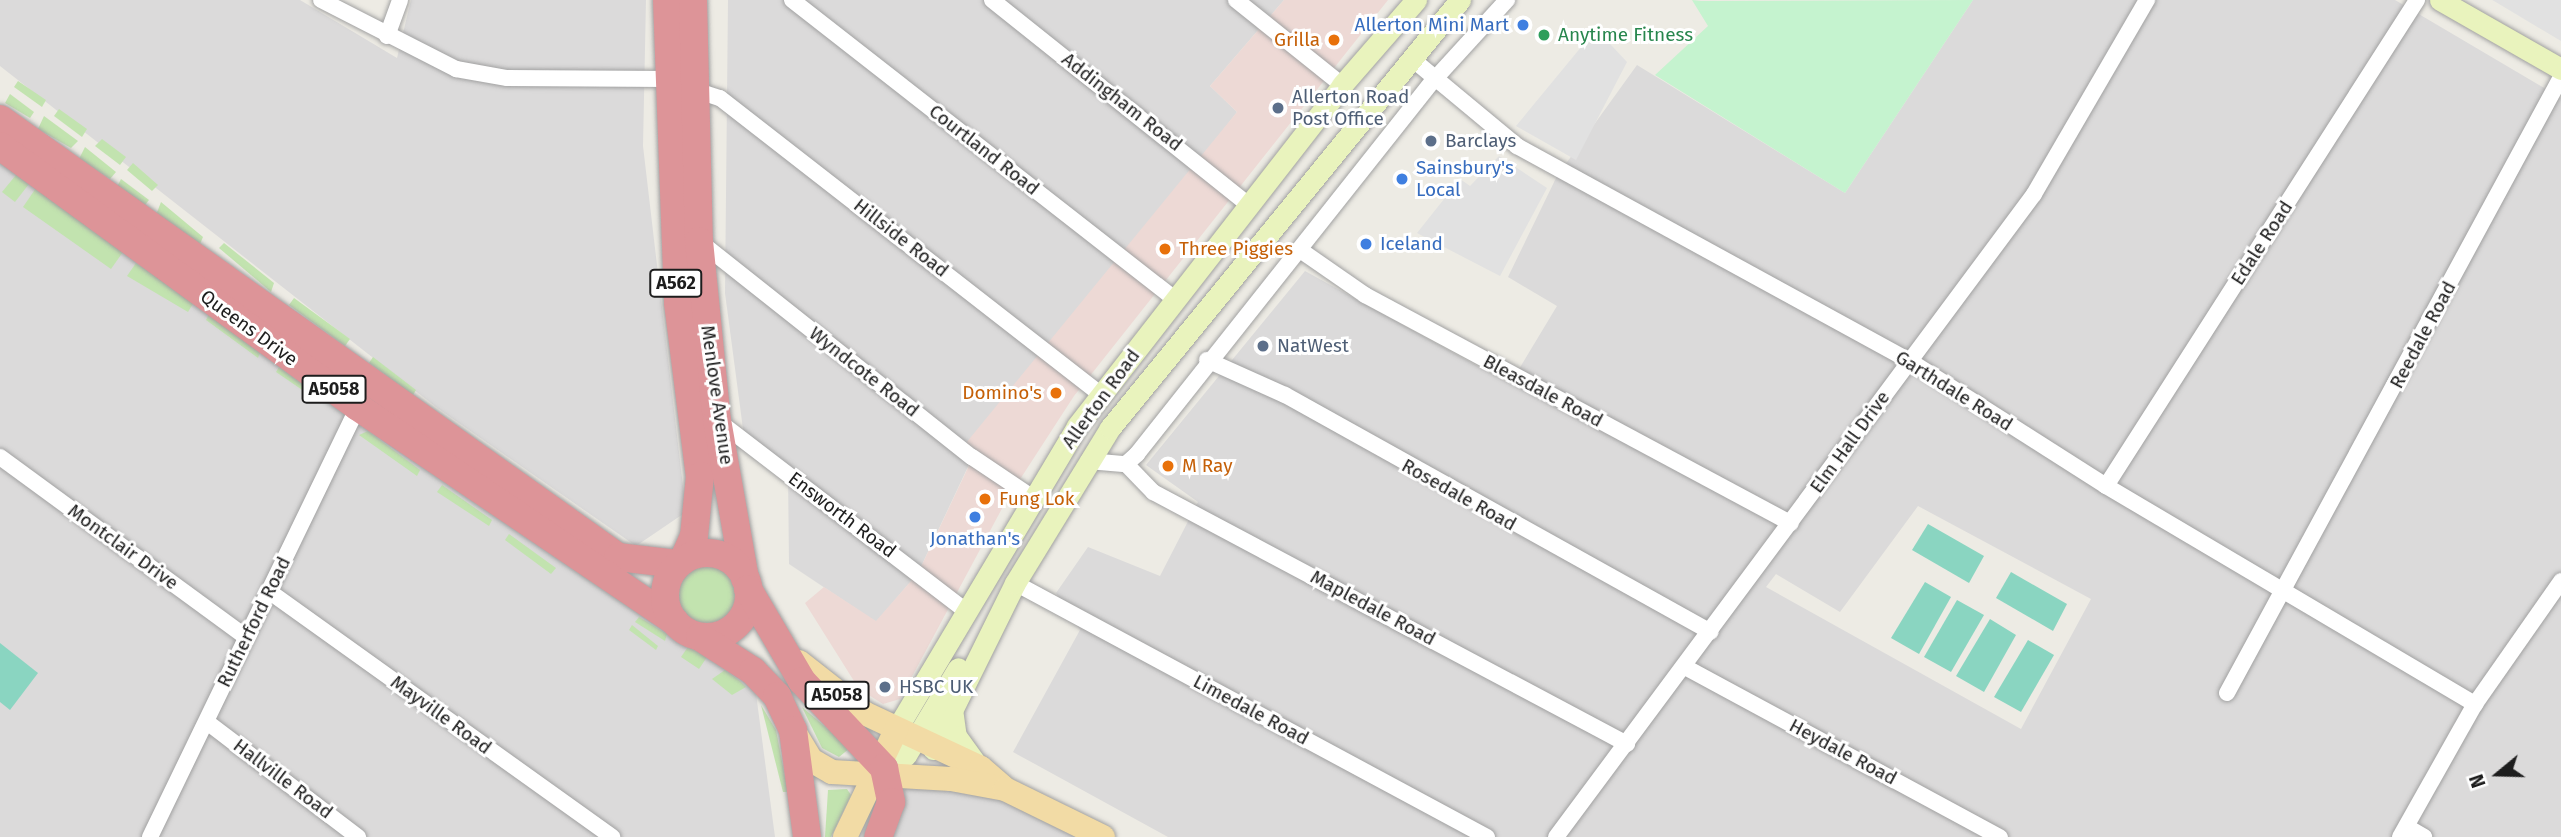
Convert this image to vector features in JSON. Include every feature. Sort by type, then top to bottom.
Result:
[{"type":"highway","name":"Menlove Avenue","points":[[667,0],[667,79],[678,303],[700,476],[694,536],[680,562]]},
{"type":"highway","name":"Menlove Avenue","points":[[693,0],[699,241],[717,421],[747,584]]},
{"type":"highway","name":"Queens Drive","points":[[0,119],[618,557],[680,562]]},
{"type":"highway","name":"Queens Drive","points":[[0,146],[358,408],[675,622]]},
{"type":"highway","name":"A562","points":[[675,622],[666,586],[680,562],[717,555],[747,584],[784,650],[821,704],[888,773]]},
{"type":"highway","name":"A562","points":[[699,636],[736,625],[747,584]]},
{"type":"highway","points":[[675,622],[753,671],[777,696],[793,730],[807,837]]},
{"type":"highway","points":[[884,825],[888,773]]},
{"type":"main road","name":"Allerton Road","points":[[888,773],[915,740],[966,611],[1033,498],[1102,395],[1342,85],[1416,0]]},
{"type":"main road","name":"Allerton Road","points":[[845,837],[888,773],[915,740],[952,709],[1000,610],[1088,461],[1460,0]]},
{"type":"main road","points":[[2440,0],[2561,69]]},
{"type":"main road","points":[[915,740],[1000,610]]},
{"type":"main road","name":"A5058","points":[[784,650],[842,699],[915,740],[981,768],[1005,789],[1103,837]]},
{"type":"main road","points":[[952,709],[956,736],[981,768]]},
{"type":"main road","name":"A5058","points":[[793,730],[820,767],[1005,789]]},
{"type":"street","points":[[321,0],[456,69],[507,78],[667,79]]},
{"type":"street","points":[[387,36],[400,0]]},
{"type":"street","name":"Courtland Road","points":[[792,0],[1176,300]]},
{"type":"street","name":"Addingham Road","points":[[992,0],[1250,206]]},
{"type":"street","points":[[1236,0],[1342,85]]},
{"type":"street","points":[[1126,464],[1207,360],[1300,250],[1433,80],[1507,0]]},
{"type":"street","name":"Elm Hall Drive","points":[[1556,837],[1685,667],[2034,194],[2147,0]]},
{"type":"street","name":"Edale Road","points":[[2106,486],[2417,0]]},
{"type":"street","name":"Garthdale Road","points":[[1411,58],[1433,80],[1517,146],[1910,361],[2106,486],[2474,704]]},
{"type":"street","name":"Reedale Road","points":[[2227,693],[2561,77]]},
{"type":"street","name":"Hillside Road","points":[[695,90],[720,98],[1102,395]]},
{"type":"street","name":"Wyndcote Road","points":[[699,241],[972,457],[1033,498]]},
{"type":"street","name":"Bleasdale Road","points":[[1300,250],[1365,295],[1791,523]]},
{"type":"street","name":"Rosedale Road","points":[[1207,360],[1285,396],[1711,632]]},
{"type":"street","name":"Rutherford Road","points":[[150,837],[207,722],[245,636],[270,592],[358,408]]},
{"type":"street","name":"Ensworth Road","points":[[717,421],[966,611]]},
{"type":"street","name":"Montclair Drive","points":[[0,457],[245,636]]},
{"type":"street","name":"Allerton Road","points":[[1088,461],[1126,464]]},
{"type":"street","name":"Mapledale Road","points":[[1126,464],[1153,492],[1627,744]]},
{"type":"street","points":[[2424,837],[2403,832],[2474,704],[2561,581]]},
{"type":"street","name":"Limedale Road","points":[[1015,583],[1488,837]]},
{"type":"street","name":"Mayville Road","points":[[270,592],[612,837]]},
{"type":"street","name":"Heydale Road","points":[[1685,667],[2000,837]]},
{"type":"street","name":"Hallville Road","points":[[207,722],[358,837]]},
{"type":"shaded area","points":[[0,0],[300,0],[397,58],[411,0],[646,0],[643,146],[686,512],[636,546],[436,407],[0,66]]},
{"type":"shaded area","points":[[728,0],[1284,0],[1210,86],[1237,112],[974,454],[918,573],[876,622],[789,564],[788,473],[745,444],[725,293]]},
{"type":"shaded area","points":[[1284,0],[1388,0],[1074,396],[1006,501],[900,699],[883,704],[859,689],[805,603],[824,587],[876,621],[918,573],[974,455],[966,443],[1237,112],[1210,86]]},
{"type":"shaded area","points":[[1973,0],[2395,0],[2561,98],[2561,837],[1168,837],[1013,752],[1080,630],[1056,593],[1088,547],[1160,576],[1198,502],[1146,465],[1305,271],[1510,384],[1557,306],[1508,277],[1557,176],[1637,65],[1845,193]],"holes":[[[1918,506],[2091,599],[2021,729],[1766,587],[1776,574],[1840,612]]]},
{"type":"shaded area","points":[[2492,0],[2561,0],[2561,41],[2494,1]]},
{"type":"shaded area","points":[[1596,29],[1627,62],[1576,160],[1516,126]]},
{"type":"shaded area","points":[[0,146],[686,632],[753,671],[775,837],[0,837]]},
{"type":"shaded area","points":[[1499,156],[1547,188],[1500,276],[1417,233],[1460,179],[1470,186]]},
{"type":"shaded area","points":[[935,768],[1103,837],[878,837],[911,779]]},
{"type":"green space","points":[[1692,0],[1973,0],[1845,193],[1655,75],[1708,26]]},
{"type":"green space","points":[[18,81],[46,100],[42,107],[14,87]]},
{"type":"green space","points":[[10,94],[34,112],[30,118],[5,103]]},
{"type":"green space","points":[[59,109],[87,129],[82,137],[54,116]]},
{"type":"green space","points":[[44,116],[78,141],[71,148],[38,129]]},
{"type":"green space","points":[[102,139],[126,157],[120,165],[95,146]]},
{"type":"green space","points":[[85,147],[116,172],[110,179],[79,159]]},
{"type":"green space","points":[[133,163],[158,185],[152,191],[127,170]]},
{"type":"green space","points":[[16,175],[29,184],[15,202],[2,192]]},
{"type":"green space","points":[[121,179],[149,200],[145,205],[117,187]]},
{"type":"green space","points":[[36,188],[123,252],[111,269],[23,207]]},
{"type":"green space","points":[[161,202],[203,237],[200,244],[156,215]]},
{"type":"green space","points":[[224,243],[274,283],[271,292],[219,248]]},
{"type":"green space","points":[[136,263],[194,302],[188,312],[127,276]]},
{"type":"green space","points":[[294,298],[350,339],[345,346],[289,305]]},
{"type":"green space","points":[[209,314],[260,353],[258,358],[206,320]]},
{"type":"green space","points":[[373,357],[416,390],[413,395],[369,363]]},
{"type":"green space","points":[[279,367],[316,394],[314,398],[276,372]]},
{"type":"green space","points":[[368,431],[420,470],[417,476],[359,435]]},
{"type":"green space","points":[[442,485],[492,520],[489,526],[437,492]]},
{"type":"green space","points":[[1928,524],[1984,556],[1969,583],[1912,550]]},
{"type":"green space","points":[[509,534],[556,568],[551,574],[505,540]]},
{"type":"green space","points":[[709,562],[721,564],[732,571],[739,582],[739,606],[732,617],[721,624],[709,626],[697,624],[686,617],[679,606],[677,594],[679,582],[686,571],[697,564]]},
{"type":"green space","points":[[2011,572],[2067,604],[2053,631],[1996,598]]},
{"type":"green space","points":[[1925,582],[1951,597],[1919,654],[1891,638]]},
{"type":"green space","points":[[1957,600],[1984,615],[1951,672],[1924,657]]},
{"type":"green space","points":[[639,617],[667,634],[665,641],[635,622]]},
{"type":"green space","points":[[1990,619],[2016,635],[1984,692],[1956,676]]},
{"type":"green space","points":[[632,625],[658,646],[656,650],[629,630]]},
{"type":"green space","points":[[2028,640],[2054,655],[2021,712],[1994,697]]},
{"type":"green space","points":[[0,643],[38,673],[10,710],[0,702]]},
{"type":"green space","points":[[688,647],[707,657],[699,669],[681,657]]},
{"type":"green space","points":[[725,670],[746,687],[732,695],[712,679]]},
{"type":"green space","points":[[761,705],[776,730],[788,792],[783,792]]},
{"type":"green space","points":[[802,707],[850,748],[839,757],[822,748]]},
{"type":"green space","points":[[847,789],[851,795],[831,837],[825,837],[828,790]]},
{"type":"place","name":"Allerton Mini Mart","points":[[1523,25]]},
{"type":"place","name":"Anytime Fitness","points":[[1544,35]]},
{"type":"place","name":"Grilla","points":[[1334,40]]},
{"type":"place","name":"Allerton Road Post Office","points":[[1278,108]]},
{"type":"place","name":"Barclays","points":[[1431,141]]},
{"type":"place","name":"Sainsbury's Local","points":[[1402,179]]},
{"type":"place","name":"Iceland","points":[[1366,244]]},
{"type":"place","name":"Three Piggies","points":[[1165,249]]},
{"type":"place","name":"NatWest","points":[[1263,346]]},
{"type":"place","name":"Domino's","points":[[1056,393]]},
{"type":"place","name":"M Ray","points":[[1168,466]]},
{"type":"place","name":"Fung Lok","points":[[985,499]]},
{"type":"place","name":"Jonathan's","points":[[975,517]]},
{"type":"place","name":"HSBC UK","points":[[885,687]]}]
